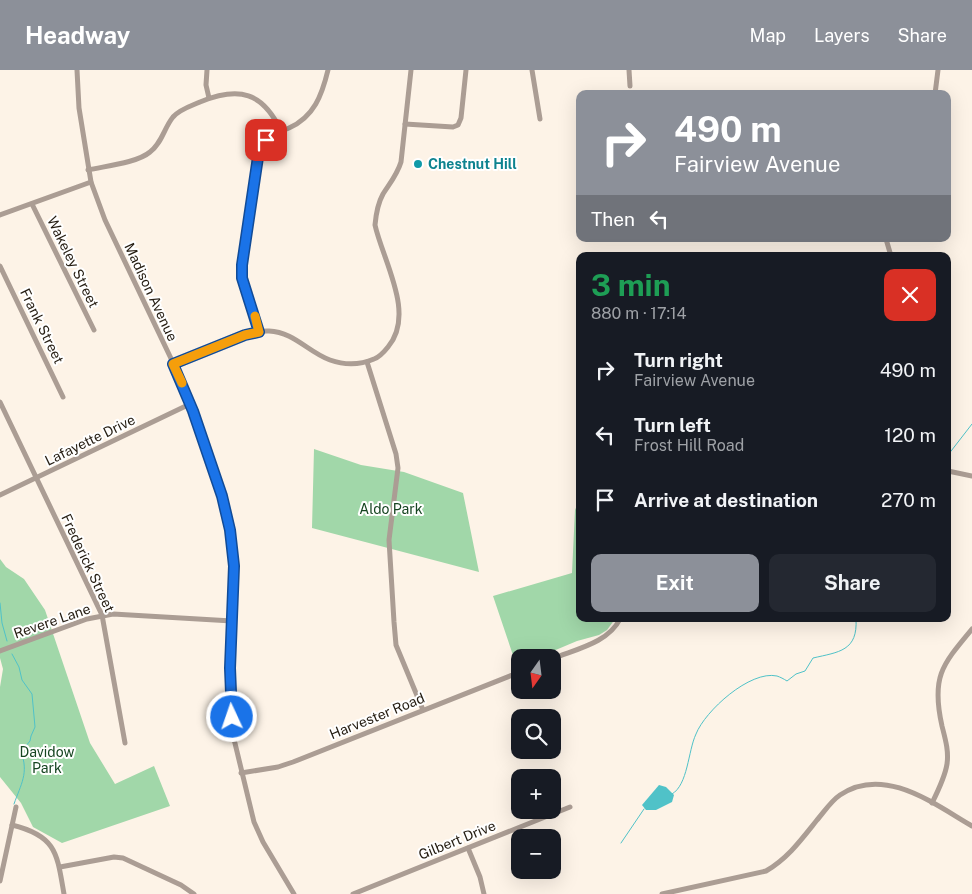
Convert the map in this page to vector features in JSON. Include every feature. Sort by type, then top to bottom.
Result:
[{"type":"street","name":"Madison Avenue","points":[[77,70],[79,108],[91,182],[105,220],[190,404],[222,496],[233,558],[230,698],[233,736],[254,822],[262,842],[294,894]]},
{"type":"street","points":[[207,70],[206,85],[209,98]]},
{"type":"street","points":[[259,332],[242,278],[243,250],[262,146],[266,140],[302,121],[310,112],[319,100],[328,70]]},
{"type":"street","points":[[173,364],[245,335],[259,332],[284,334],[296,339],[321,357],[342,364],[367,362],[377,358],[391,344],[398,331],[400,309],[375,225],[376,213],[383,194],[398,172],[401,162],[411,70]]},
{"type":"street","points":[[405,124],[453,127],[458,125],[461,118],[466,70]]},
{"type":"street","points":[[532,70],[540,119]]},
{"type":"street","points":[[629,70],[630,86]]},
{"type":"street","points":[[936,90],[938,70]]},
{"type":"street","points":[[88,170],[141,158],[158,143],[174,116],[184,108],[209,98],[231,93],[256,98],[274,116],[282,131]]},
{"type":"street","points":[[0,214],[91,182]]},
{"type":"street","name":"Wakeley Street","points":[[32,204],[94,330]]},
{"type":"street","name":"Frank Street","points":[[0,266],[63,397]]},
{"type":"street","points":[[367,362],[396,454],[398,468],[388,540],[396,645],[423,710]]},
{"type":"street","name":"Frederick Street","points":[[0,402],[102,616],[125,743]]},
{"type":"street","name":"Lafayette Drive","points":[[0,495],[190,404]]},
{"type":"street","points":[[951,472],[972,476]]},
{"type":"street","name":"Revere Lane","points":[[0,651],[87,619],[113,614],[232,621]]},
{"type":"street","points":[[561,655],[600,640],[611,632],[618,622]]},
{"type":"street","points":[[932,803],[947,765],[948,754],[938,707],[941,676],[947,659],[972,629]]},
{"type":"street","name":"Harvester Road","points":[[241,773],[278,767],[293,762],[511,676]]},
{"type":"street","points":[[662,894],[766,871],[781,862],[792,852],[839,795],[855,787],[872,783],[902,788],[972,826]]},
{"type":"street","name":"Gilbert Drive","points":[[353,894],[570,806]]},
{"type":"street","points":[[0,881],[16,807]]},
{"type":"street","points":[[12,825],[26,828],[50,843],[56,852],[64,894]]},
{"type":"street","points":[[468,848],[480,876],[484,894]]},
{"type":"street","points":[[60,867],[109,858],[123,858],[181,885],[194,894]]},
{"type":"green space","name":"Aldo Park","points":[[314,449],[361,465],[404,472],[463,493],[479,572],[312,528]]},
{"type":"green space","points":[[576,508],[576,622],[613,622],[607,630],[599,635],[558,649],[511,649],[493,596],[572,573]]},
{"type":"green space","name":"Davidow Park","points":[[0,559],[6,567],[24,579],[45,610],[90,743],[115,784],[154,766],[170,806],[62,843],[33,827],[21,803],[0,777],[0,687],[3,669],[0,658]]},
{"type":"water","points":[[659,785],[666,787],[674,795],[672,802],[656,810],[646,810],[642,805]]},
{"type":"waterway","points":[[951,451],[972,424]]},
{"type":"waterway","points":[[0,603],[2,623],[7,641]]},
{"type":"waterway","points":[[672,794],[677,790],[685,776],[696,734],[718,704],[754,679],[777,676],[787,681],[796,674],[805,671],[813,658],[831,654],[845,648],[854,638],[856,622]]},
{"type":"waterway","points":[[12,654],[19,667],[22,680],[32,694],[35,727],[30,741],[21,752],[24,772],[14,804]]},
{"type":"waterway","points":[[621,843],[644,809]]},
{"type":"slow traffic","points":[[182,383],[173,364],[245,335],[259,332],[255,316]]},
{"type":"place","name":"Chestnut Hill","points":[[418,164]]},
{"type":"route","points":[[232,717],[230,668],[234,566],[230,530],[222,496],[193,411],[173,364],[245,335],[259,332],[242,278],[242,265],[258,157],[266,140]]}]
